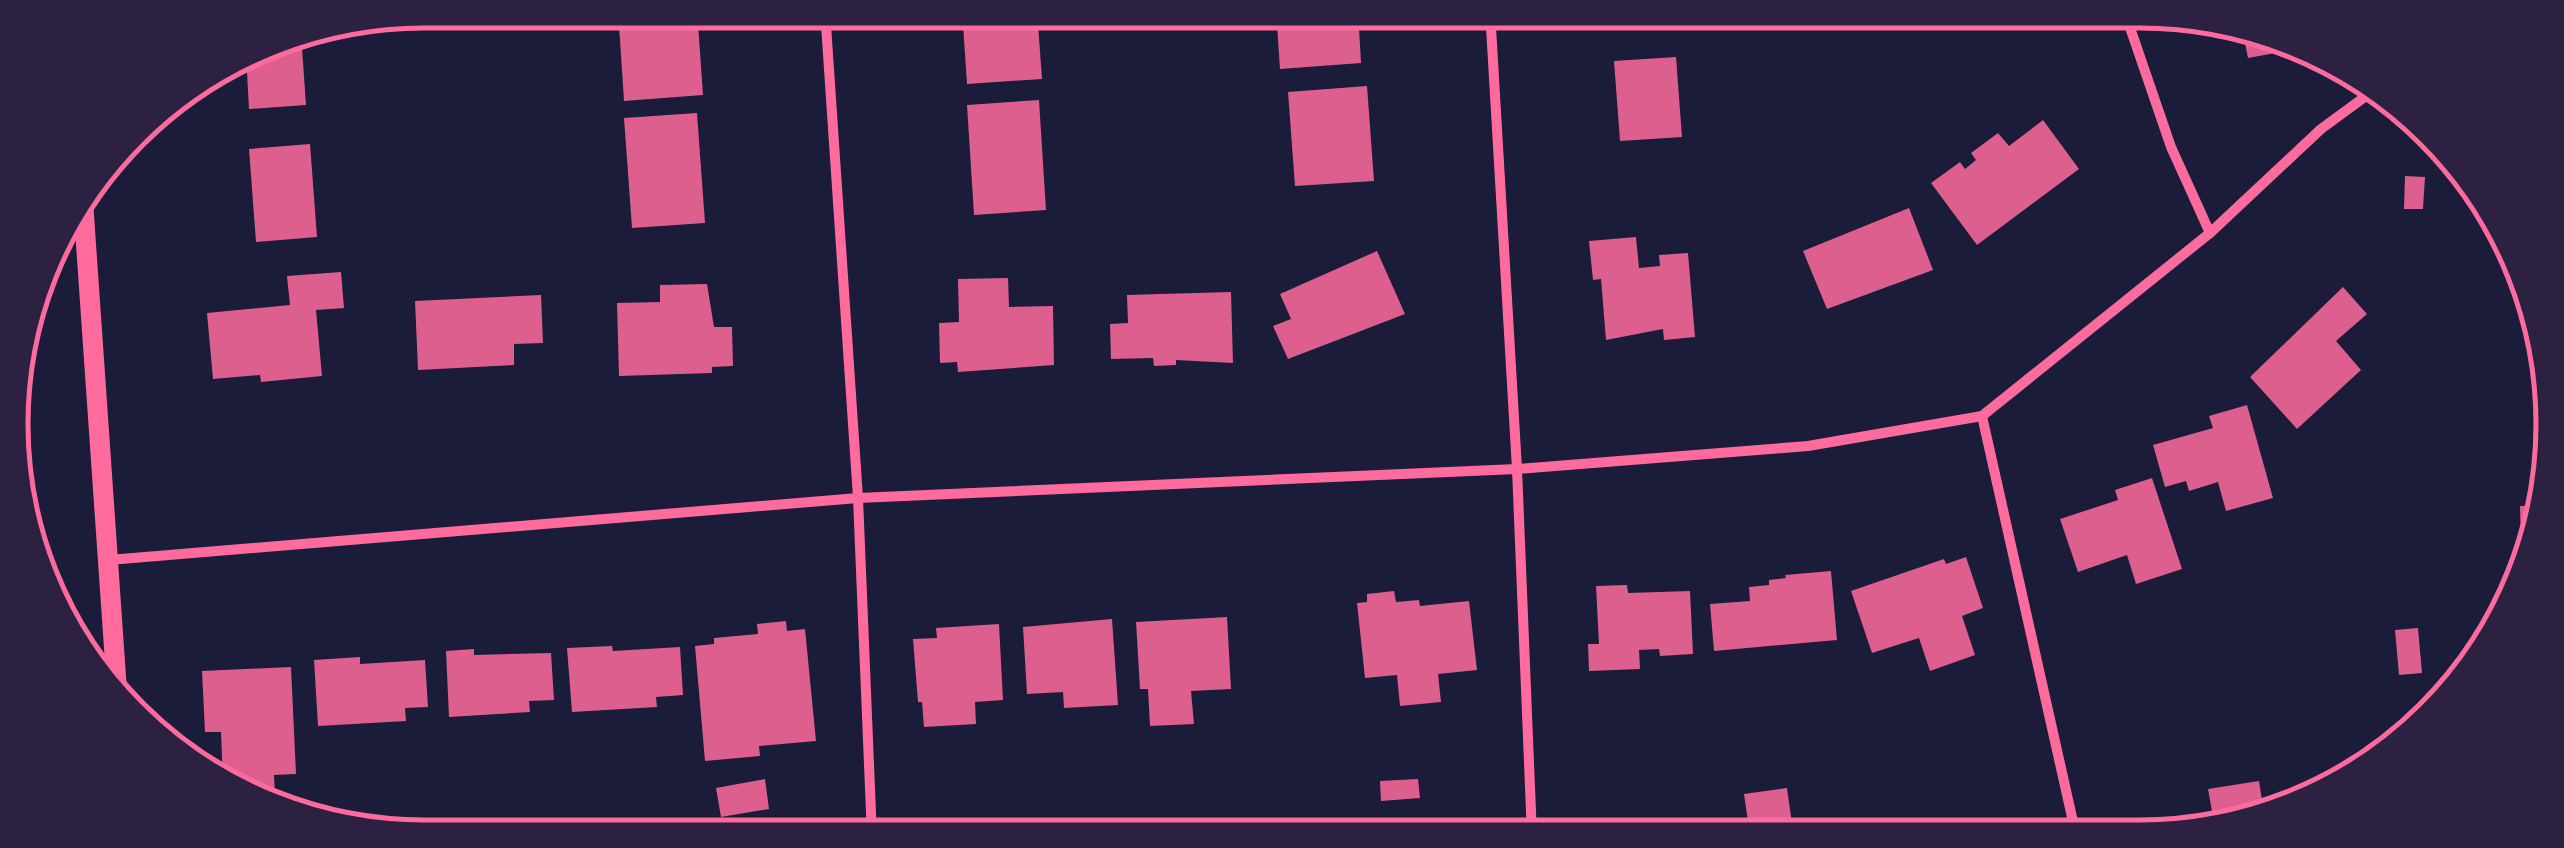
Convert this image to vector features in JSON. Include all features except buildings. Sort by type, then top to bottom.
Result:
[{"type":"main road","points":[[84,220],[115,672]]},
{"type":"street","points":[[826,28],[858,498],[871,820]]},
{"type":"street","points":[[1491,28],[1517,469],[1531,820]]},
{"type":"street","points":[[2130,28],[2171,146],[2210,233]]},
{"type":"street","points":[[109,560],[858,498],[1517,469],[1808,446],[1982,416],[2210,233],[2321,129],[2365,97]]},
{"type":"street","points":[[1982,416],[2073,820]]}]
